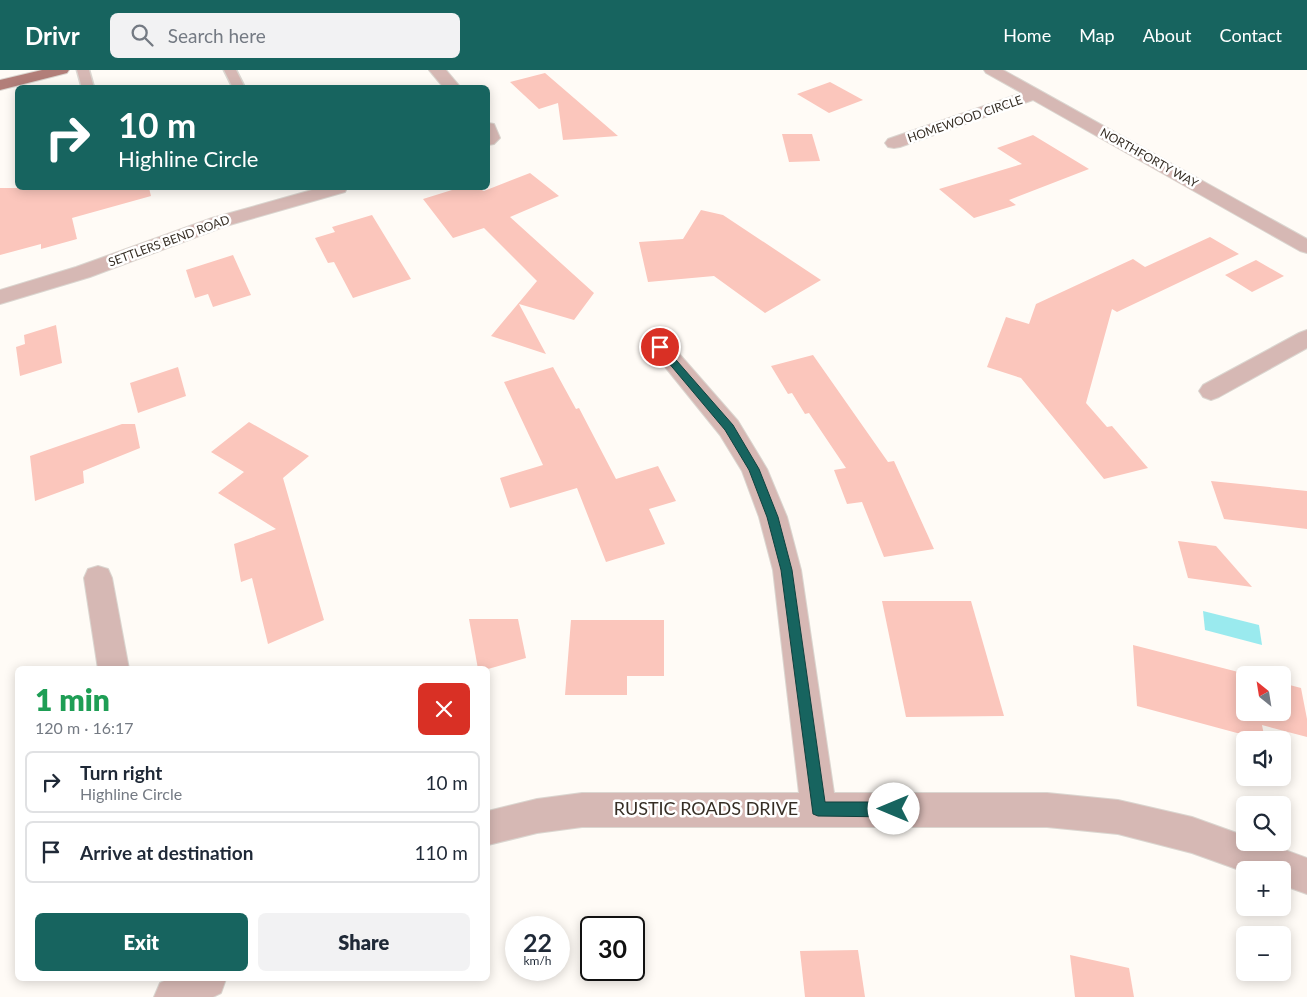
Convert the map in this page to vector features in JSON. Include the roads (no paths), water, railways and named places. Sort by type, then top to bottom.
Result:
[{"type":"main road","points":[[0,84],[61,70]]},
{"type":"street","points":[[438,70],[450,85]]},
{"type":"street","name":"NORTHFORTY WAY","points":[[992,70],[1307,247]]},
{"type":"street","name":"HOMEWOOD CIRCLE","points":[[894,143],[1036,94]]},
{"type":"street","name":"SETTLERS BEND ROAD","points":[[0,297],[83,272],[219,222],[331,190]]},
{"type":"street","points":[[1210,391],[1307,338]]},
{"type":"street","points":[[660,347],[729,428],[754,469],[773,517],[786,570],[813,756],[818,809]]},
{"type":"street","points":[[98,578],[113,666]]},
{"type":"street","name":"RUSTIC ROADS DRIVE","points":[[490,828],[538,816],[582,810],[1047,810],[1118,817],[1192,835],[1307,876]]},
{"type":"street","points":[[170,981],[174,997],[202,981]]},
{"type":"lane","points":[[83,70],[87,85]]},
{"type":"lane","points":[[230,70],[238,85]]},
{"type":"water","points":[[1203,611],[1259,625],[1262,645],[1205,630]]}]
